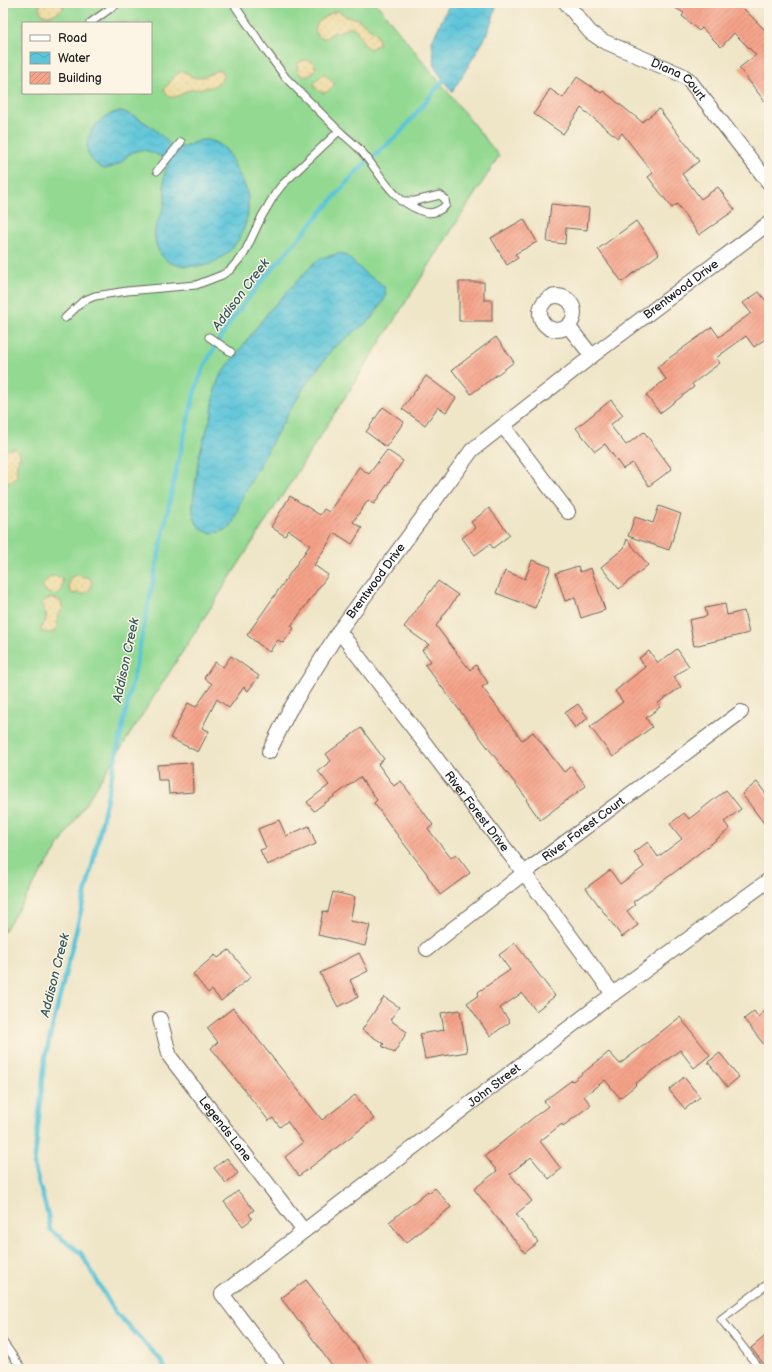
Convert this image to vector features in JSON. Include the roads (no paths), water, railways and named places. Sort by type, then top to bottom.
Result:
[{"type":"street","name":"Diana Court","points":[[566,3],[590,32],[603,41],[682,75],[689,80],[769,184]]},
{"type":"street","name":"Brentwood Drive","points":[[269,752],[289,711],[338,631],[472,450],[592,356],[769,223]]},
{"type":"street","points":[[568,326],[592,356]]},
{"type":"street","points":[[503,426],[568,512]]},
{"type":"street","name":"River Forest Drive","points":[[338,631],[524,873],[613,994]]},
{"type":"street","name":"River Forest Court","points":[[427,949],[524,873],[741,712]]},
{"type":"street","name":"John Street","points":[[279,1369],[222,1294],[613,994],[769,880]]},
{"type":"street","name":"Legends Lane","points":[[160,1019],[170,1057],[304,1231]]},
{"type":"lane","points":[[91,22],[118,3]]},
{"type":"lane","points":[[233,3],[286,78],[362,152],[401,201],[425,213],[434,213],[441,210],[446,205],[445,199],[440,195],[415,202],[401,201]]},
{"type":"lane","points":[[65,318],[83,301],[95,296],[127,291],[196,285],[222,275],[230,270],[244,254],[262,216],[275,194],[339,131]]},
{"type":"lane","points":[[157,171],[182,142]]},
{"type":"lane","points":[[209,337],[229,350]]},
{"type":"lane","points":[[760,1369],[721,1319],[769,1283]]},
{"type":"lane","points":[[3,1342],[22,1369]]},
{"type":"water","points":[[450,3],[497,3],[492,21],[484,40],[452,92],[435,68],[432,41]]},
{"type":"water","points":[[121,111],[144,122],[171,145],[180,148],[194,142],[205,140],[219,144],[228,152],[245,188],[248,199],[248,210],[243,231],[238,241],[223,257],[213,263],[203,266],[182,266],[176,265],[164,259],[161,255],[156,244],[155,229],[165,203],[164,177],[168,162],[164,159],[151,152],[141,150],[131,153],[119,164],[110,168],[104,169],[94,162],[89,154],[87,145],[89,136],[94,127],[101,120],[111,114]]},
{"type":"water","points":[[341,253],[347,256],[366,274],[384,287],[386,294],[384,300],[371,319],[332,349],[303,389],[244,494],[232,525],[219,532],[210,533],[205,531],[198,526],[195,520],[193,502],[199,455],[212,413],[215,389],[220,376],[269,311],[316,261],[321,258]]},
{"type":"waterway","name":"Addison Creek","points":[[166,1369],[159,1358],[115,1312],[81,1253],[50,1230],[48,1215],[34,1166],[45,1057],[93,862],[177,466],[195,391],[204,366],[230,322],[260,283],[358,170],[399,134],[447,76]]}]
